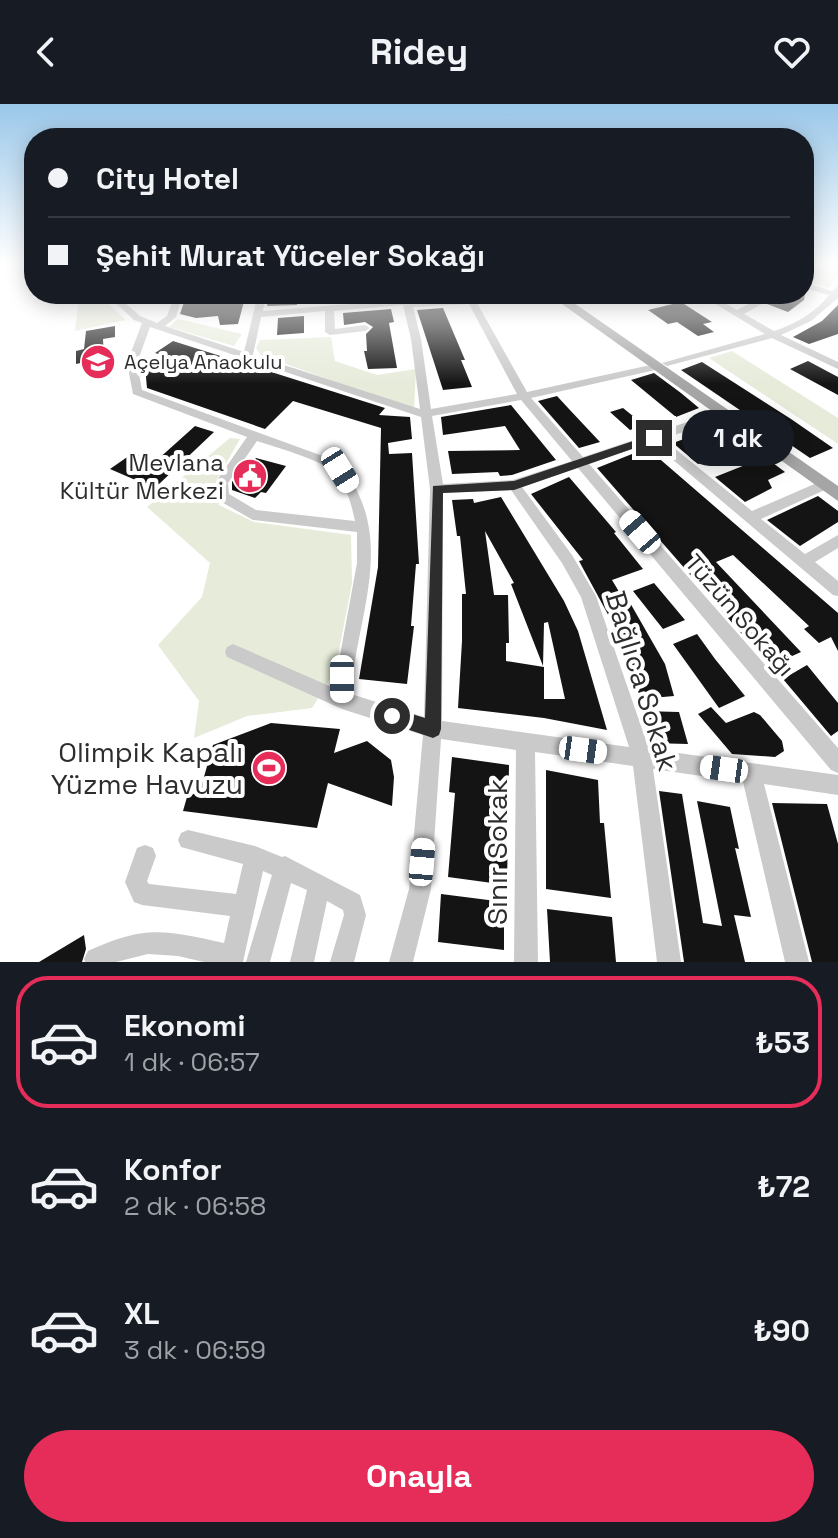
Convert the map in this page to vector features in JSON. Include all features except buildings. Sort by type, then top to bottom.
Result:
[{"type":"main road","points":[[569,304],[831,483],[838,495]]},
{"type":"main road","points":[[584,304],[723,414],[831,483]]},
{"type":"street","points":[[121,304],[137,318],[152,325],[425,414],[524,396],[661,365],[773,335],[811,317],[825,304]]},
{"type":"street","points":[[176,304],[171,317],[152,325],[132,363],[137,392],[316,458],[340,470],[361,504],[364,547],[359,609],[342,679],[342,700]]},
{"type":"street","points":[[248,355],[260,304]]},
{"type":"street","points":[[259,314],[377,304]]},
{"type":"street","points":[[401,962],[420,889],[433,729],[437,489],[416,339],[408,304]]},
{"type":"street","name":"Tüzün Sokağı","points":[[474,304],[524,396],[838,763]]},
{"type":"street","points":[[720,304],[773,335],[838,366]]},
{"type":"street","points":[[737,314],[756,304]]},
{"type":"street","points":[[329,309],[330,332],[365,328]]},
{"type":"street","points":[[437,489],[514,485],[723,414]]},
{"type":"street","points":[[254,436],[221,483],[223,497],[253,515],[363,527]]},
{"type":"street","points":[[654,438],[838,590]]},
{"type":"street","points":[[750,518],[831,483]]},
{"type":"street","name":"Bağlıca Sokak","points":[[514,485],[583,586],[642,758],[669,962]]},
{"type":"street","points":[[804,562],[838,541]]},
{"type":"street","points":[[233,652],[342,700],[433,729],[838,785]]},
{"type":"street","name":"Sınır Sokak","points":[[525,742],[526,962]]},
{"type":"street","points":[[751,773],[797,962]]},
{"type":"street","points":[[188,840],[285,867],[354,906],[355,915],[342,962]]},
{"type":"street","points":[[145,856],[136,882],[142,894],[243,906]]},
{"type":"street","points":[[96,959],[124,945],[152,941],[231,959],[255,857]]},
{"type":"street","points":[[258,962],[285,867]]},
{"type":"street","points":[[302,962],[319,885]]},
{"type":"green space","points":[[78,304],[109,304],[126,320],[75,331]]},
{"type":"green space","points":[[178,319],[242,334],[234,346],[169,327]]},
{"type":"green space","points":[[331,337],[335,361],[377,375],[416,369],[414,410],[261,355],[256,348],[260,340]]},
{"type":"green space","points":[[732,351],[838,418],[838,444],[709,358]]},
{"type":"green space","points":[[230,438],[240,439],[216,481],[219,505],[254,522],[351,535],[352,583],[335,671],[312,708],[247,716],[194,738],[199,701],[158,645],[202,597],[210,563],[147,507]]},
{"type":"place","name":"Açelya Anaokulu","points":[[98,362]]},
{"type":"place","name":"Mevlana Kültür Merkezi","points":[[250,476]]},
{"type":"place","name":"Olimpik Kapalı Yüzme Havuzu","points":[[269,768]]},
{"type":"route","points":[[392,716],[433,729],[437,489],[514,485],[654,438]]}]
